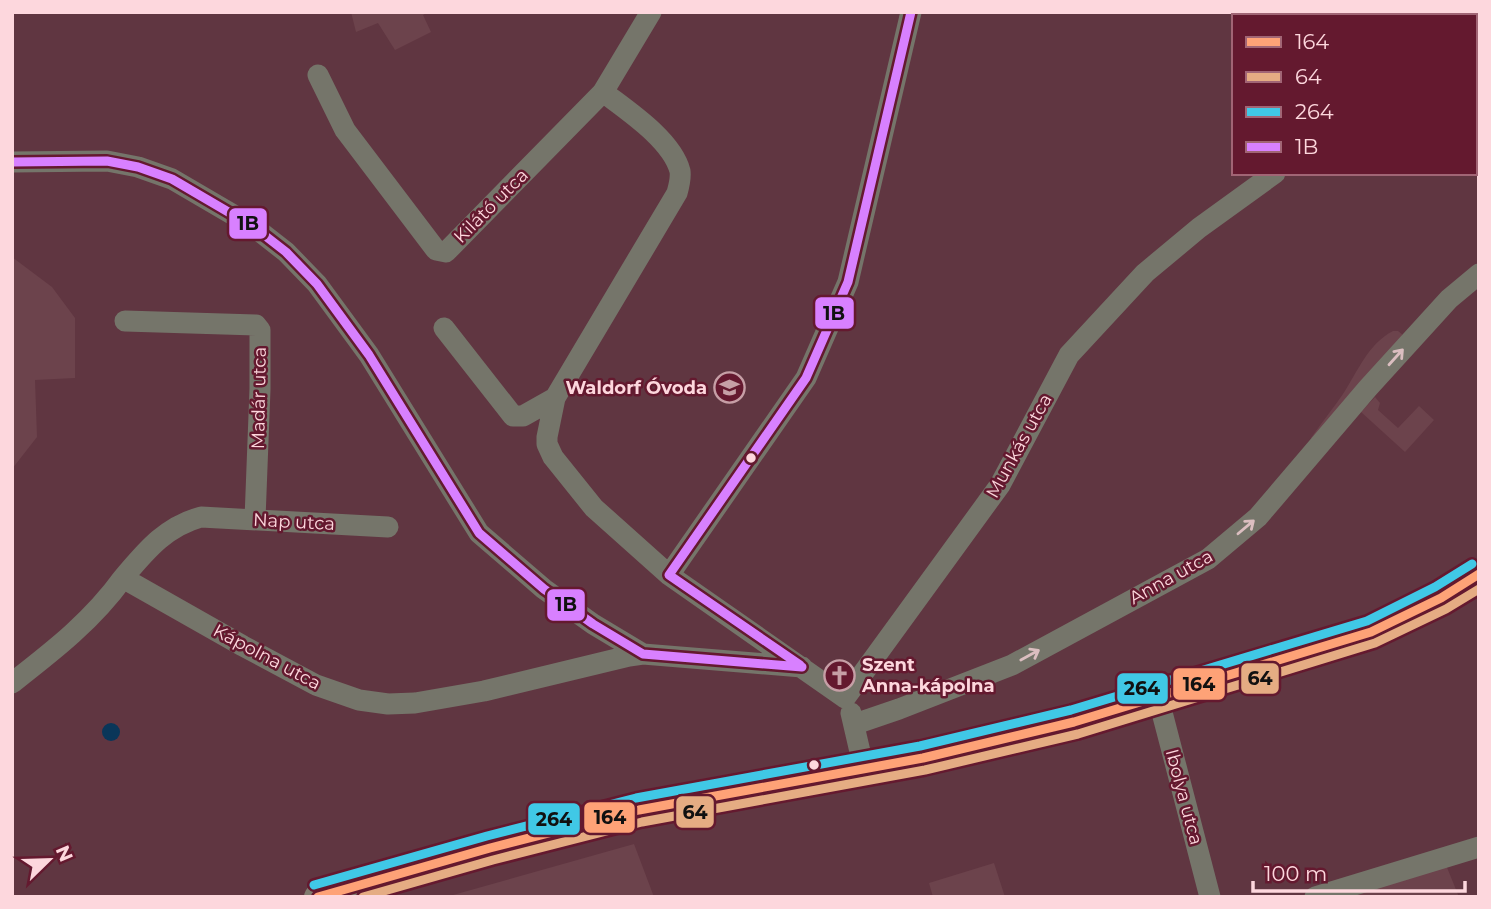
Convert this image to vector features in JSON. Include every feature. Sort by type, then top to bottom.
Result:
[{"type":"main road","points":[[317,897],[489,848],[639,810],[864,769],[1074,722],[1371,632],[1441,598],[1479,574]]},
{"type":"street","points":[[651,12],[603,92],[653,131],[676,160],[681,174],[677,193],[555,398],[547,444],[553,457],[594,508],[669,575],[845,698],[855,724],[864,769]]},
{"type":"street","points":[[669,575],[806,378],[848,282],[911,12]]},
{"type":"street","name":"Kilátó utca","points":[[318,75],[345,130],[436,250],[446,252],[603,92]]},
{"type":"street","points":[[12,162],[107,161],[138,167],[172,179],[254,227],[275,243],[317,284],[369,355],[479,533],[544,589],[593,624],[643,654],[802,667]]},
{"type":"street","name":"Munkás utca","points":[[845,698],[1000,485],[1069,355],[1145,273],[1199,228],[1272,175]]},
{"type":"street","name":"Anna utca","points":[[855,724],[1012,664],[1208,559],[1258,517],[1448,299],[1479,274]]},
{"type":"street","name":"Madár utca","points":[[125,321],[256,325],[260,330],[255,519]]},
{"type":"street","points":[[444,328],[513,416],[523,416],[555,398]]},
{"type":"street","name":"Nap utca","points":[[123,578],[151,546],[174,527],[201,517],[388,527]]},
{"type":"street","points":[[12,683],[70,638],[110,597],[123,578]]},
{"type":"street","name":"Kápolna utca","points":[[123,578],[316,685],[359,700],[388,704],[415,703],[484,691],[643,654]]},
{"type":"street","name":"Ibolya utca","points":[[1158,697],[1210,897]]},
{"type":"street","points":[[1315,897],[1479,847]]},
{"type":"shaded area","points":[[351,12],[428,12],[423,15],[431,32],[395,50],[378,23],[356,32]]},
{"type":"shaded area","points":[[12,257],[52,287],[75,318],[75,378],[35,380],[37,437],[12,469]]},
{"type":"shaded area","points":[[1393,331],[1403,335],[1315,439],[1311,438],[1370,351],[1384,336]]},
{"type":"shaded area","points":[[1375,397],[1380,403],[1378,410],[1398,428],[1419,406],[1434,420],[1405,452],[1361,412]]},
{"type":"shaded area","points":[[634,844],[654,897],[446,897]]},
{"type":"shaded area","points":[[994,863],[1005,897],[933,897],[929,883]]},
{"type":"shaded area","points":[[1446,865],[1459,897],[1342,897]]},
{"type":"water","points":[[111,723],[117,726],[120,732],[117,738],[111,741],[105,738],[102,732],[105,726]]},
{"type":"transit line","name":"1B","points":[[669,575],[806,378],[848,282],[911,12]]},
{"type":"transit line","name":"1B","points":[[12,162],[107,161],[138,167],[172,179],[254,227],[286,252],[317,284],[369,355],[479,533],[544,589],[593,624],[643,654],[802,667]]},
{"type":"transit line","name":"264","points":[[314,885],[487,836],[636,798],[920,746],[1071,710],[1367,621],[1435,587],[1472,564]]},
{"type":"transit line","name":"164","points":[[318,897],[490,848],[639,810],[923,758],[1074,722],[1371,632],[1441,598],[1479,574]]},
{"type":"transit line","name":"1B","points":[[669,575],[800,665]]},
{"type":"transit line","name":"64","points":[[363,897],[642,822],[925,770],[1078,734],[1375,643],[1446,609],[1479,589]]},
{"type":"place","name":"Waldorf Óvoda","points":[[730,388]]},
{"type":"place","name":"Szent Anna-kápolna","points":[[839,675]]}]
